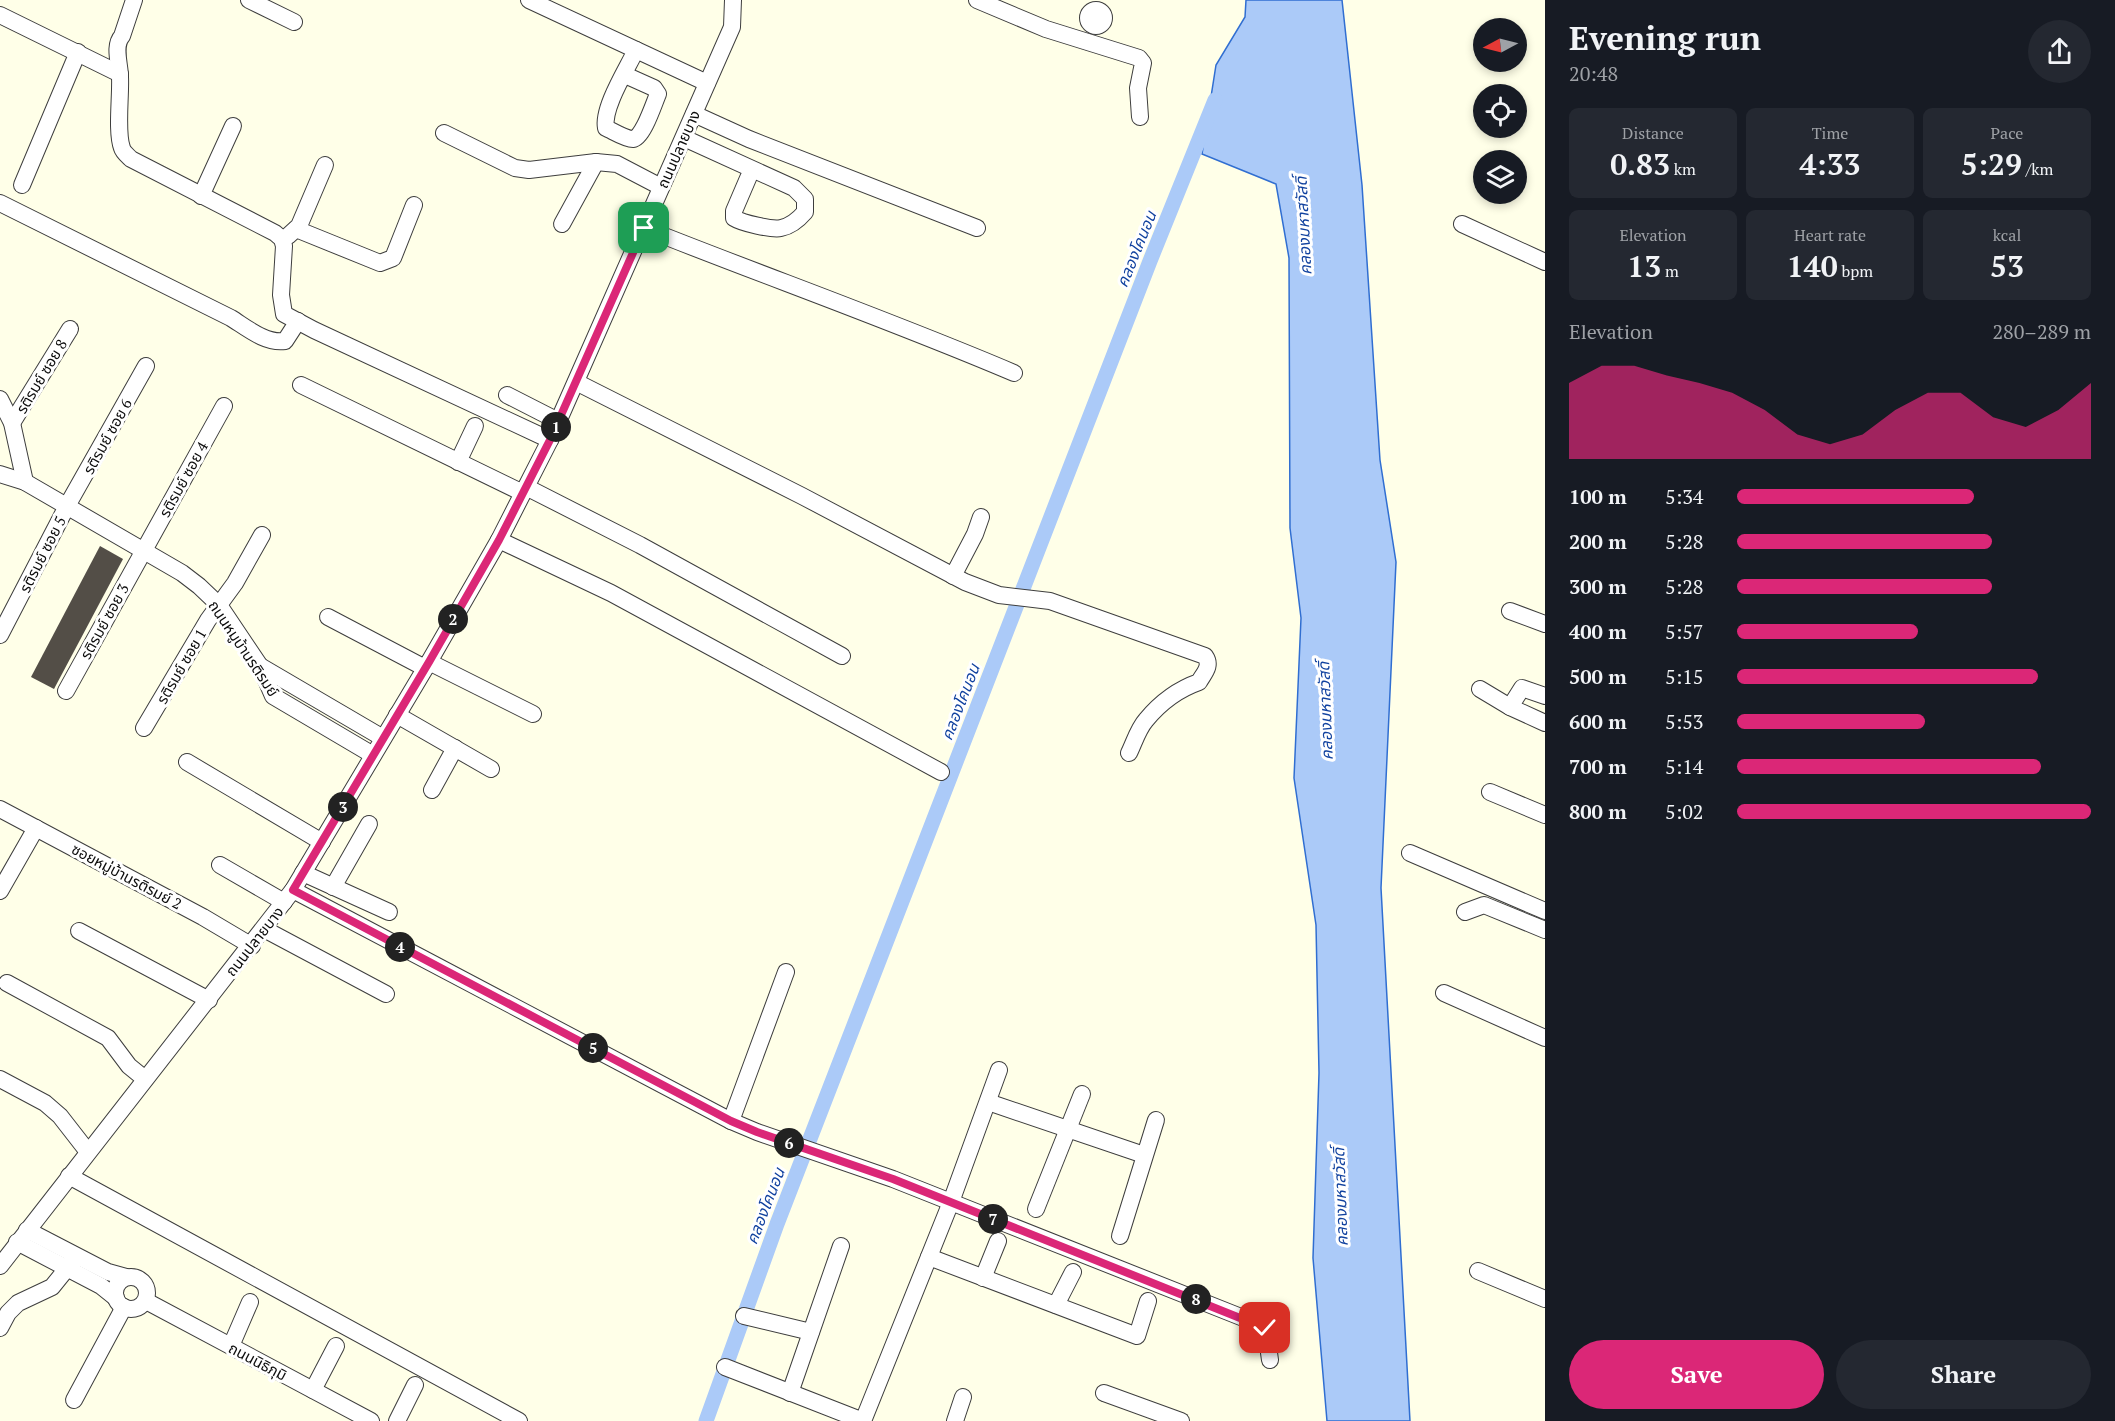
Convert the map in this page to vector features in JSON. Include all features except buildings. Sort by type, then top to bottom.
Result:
[{"type":"street","points":[[134,0],[122,36],[118,40],[120,134],[122,150],[130,159],[275,233],[282,239],[284,246],[281,295],[284,314],[550,440]]},
{"type":"street","points":[[249,0],[294,22]]},
{"type":"street","points":[[529,0],[707,83]]},
{"type":"street","name":"ถนนปลายบาง","points":[[0,1266],[289,896],[427,665],[499,540],[550,440],[732,27],[733,0]]},
{"type":"street","points":[[977,0],[1058,33],[1139,58],[1143,63],[1138,88],[1140,117]]},
{"type":"street","points":[[1058,33],[1090,10]]},
{"type":"street","points":[[2,20],[78,52],[120,74]]},
{"type":"street","points":[[625,75],[636,50]]},
{"type":"street","points":[[22,184],[78,52]]},
{"type":"street","points":[[694,114],[749,139],[977,228]]},
{"type":"street","points":[[201,196],[232,126]]},
{"type":"street","points":[[444,133],[515,168],[529,170],[596,162],[617,164],[662,188]]},
{"type":"street","points":[[684,138],[752,169]]},
{"type":"street","points":[[562,224],[596,162]]},
{"type":"street","points":[[282,239],[296,229],[325,165]]},
{"type":"street","points":[[0,203],[231,318],[267,339],[285,342],[298,321]]},
{"type":"street","points":[[296,229],[380,263],[386,262],[393,258],[414,205]]},
{"type":"street","points":[[1462,224],[1545,262]]},
{"type":"street","points":[[644,228],[783,283],[923,334],[1014,373]]},
{"type":"street","name":"รติรมย์ ซอย 8","points":[[12,423],[70,329]]},
{"type":"street","name":"รติรมย์ ซอย 6","points":[[67,506],[146,366]]},
{"type":"street","points":[[576,382],[980,589],[1012,598],[1034,597],[1050,600],[1205,656],[1208,666],[1199,682],[1176,692],[1145,721],[1129,753]]},
{"type":"street","points":[[301,385],[458,462],[524,490],[640,545],[842,656]]},
{"type":"street","points":[[507,395],[558,421]]},
{"type":"street","points":[[0,399],[12,423],[25,482]]},
{"type":"street","name":"รติรมย์ ซอย 4","points":[[142,551],[224,406]]},
{"type":"street","points":[[458,462],[475,426]]},
{"type":"street","name":"ถนนหมูบ้านรติรมย์","points":[[0,474],[25,482],[182,573],[219,605],[260,666],[273,696],[373,754]]},
{"type":"street","name":"รติรมย์ ซอย 5","points":[[0,635],[67,506]]},
{"type":"street","points":[[953,576],[975,534],[981,517]]},
{"type":"street","name":"รติรมย์ ซอย 1","points":[[144,728],[208,620],[235,583],[262,535]]},
{"type":"street","points":[[499,540],[611,593],[941,772]]},
{"type":"street","name":"รติรมย์ ซอย 3","points":[[66,691],[142,551]]},
{"type":"street","points":[[1510,611],[1545,624]]},
{"type":"street","points":[[328,617],[533,714]]},
{"type":"street","points":[[260,666],[383,738]]},
{"type":"street","points":[[1510,707],[1522,688],[1545,696]]},
{"type":"street","points":[[1480,689],[1510,707],[1545,723]]},
{"type":"street","points":[[397,715],[491,769]]},
{"type":"street","points":[[432,790],[455,748]]},
{"type":"street","points":[[187,762],[322,842]]},
{"type":"street","points":[[1490,792],[1545,815]]},
{"type":"street","name":"ซอยหมู่บ้านรติรมย์ 2","points":[[0,809],[203,917],[252,946]]},
{"type":"street","points":[[333,886],[369,824]]},
{"type":"street","points":[[0,891],[36,828]]},
{"type":"street","points":[[1410,853],[1545,911]]},
{"type":"street","points":[[220,865],[289,896],[731,1121],[893,1179],[1261,1325],[1266,1331],[1270,1360]]},
{"type":"street","points":[[303,873],[388,912]]},
{"type":"street","points":[[1465,912],[1484,905],[1545,930]]},
{"type":"street","points":[[264,929],[386,994]]},
{"type":"street","points":[[79,931],[209,999]]},
{"type":"street","points":[[731,1121],[786,972]]},
{"type":"street","points":[[7,983],[108,1038],[129,1066],[145,1079]]},
{"type":"street","points":[[1444,993],[1545,1038]]},
{"type":"street","points":[[725,1367],[863,1421],[951,1202],[999,1070]]},
{"type":"street","points":[[0,1079],[45,1103],[60,1116],[88,1152]]},
{"type":"street","points":[[1036,1209],[1066,1129],[1082,1094]]},
{"type":"street","points":[[987,1102],[1144,1155]]},
{"type":"street","points":[[1120,1236],[1156,1120]]},
{"type":"street","points":[[69,1176],[519,1421]]},
{"type":"street","points":[[22,1236],[73,1262],[133,1277],[144,1283],[146,1301],[136,1308],[120,1303],[73,1262]]},
{"type":"street","points":[[983,1278],[998,1240]]},
{"type":"street","points":[[790,1393],[841,1246]]},
{"type":"street","points":[[929,1257],[1137,1336],[1148,1301]]},
{"type":"street","points":[[0,1328],[8,1313],[18,1303],[52,1287],[73,1262]]},
{"type":"street","points":[[1478,1271],[1545,1299]]},
{"type":"street","points":[[1056,1305],[1073,1272]]},
{"type":"street","points":[[74,1400],[120,1303],[117,1286],[126,1277]]},
{"type":"street","name":"ถนนนิธิภุมิ","points":[[146,1301],[371,1421]]},
{"type":"street","points":[[231,1346],[250,1302]]},
{"type":"street","points":[[744,1316],[811,1332]]},
{"type":"street","points":[[313,1390],[336,1346]]},
{"type":"street","points":[[397,1421],[415,1385]]},
{"type":"street","points":[[1104,1393],[1181,1421]]},
{"type":"street","points":[[955,1421],[963,1397]]},
{"type":"water","name":"คลองมหาสวัสดิ์","points":[[1246,0],[1342,0],[1362,185],[1380,460],[1396,562],[1381,888],[1410,1421],[1327,1421],[1313,1258],[1319,1073],[1316,925],[1294,778],[1301,618],[1290,528],[1289,258],[1276,184],[1202,154],[1216,65],[1245,17]]},
{"type":"waterway","name":"คลองโคนอน","points":[[706,1421],[777,1224],[1150,261],[1215,100]]},
{"type":"route","points":[[644,228],[550,440],[499,540],[293,890],[731,1121],[893,1179],[1265,1328]]}]
